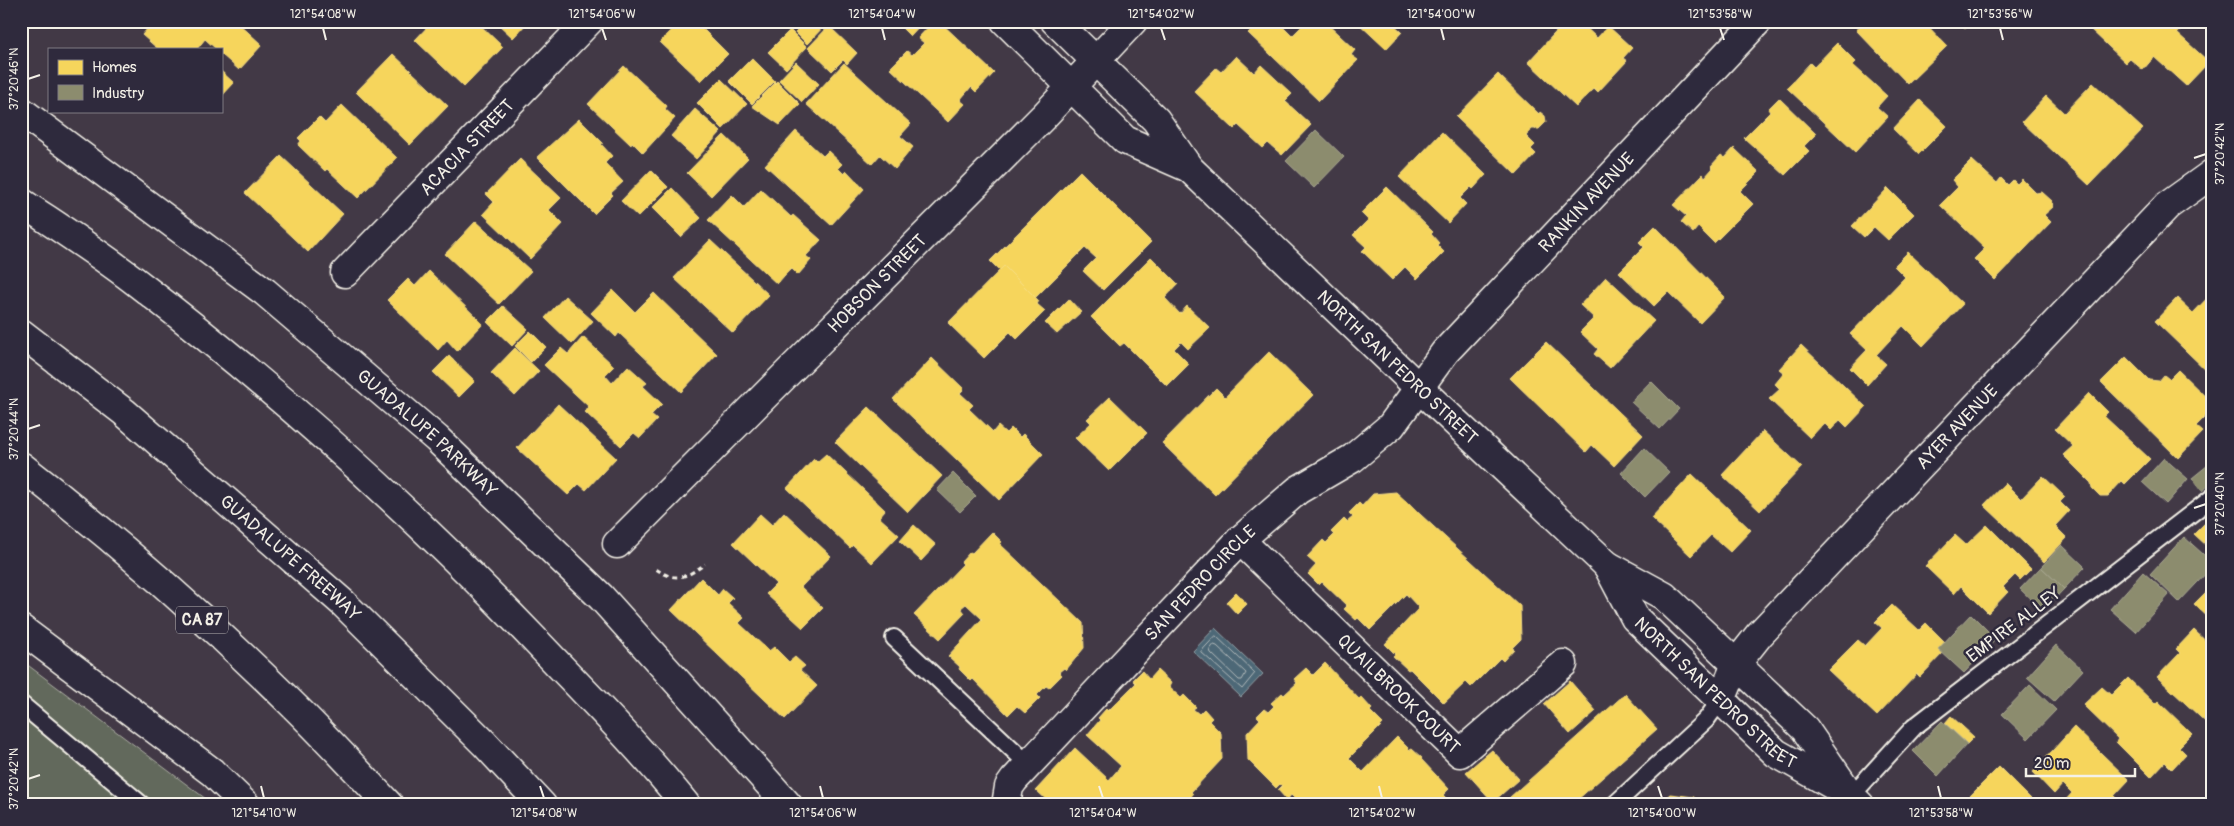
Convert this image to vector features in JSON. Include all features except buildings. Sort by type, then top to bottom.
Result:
[{"type":"main road","name":"ACACIA STREET","points":[[346,273],[589,21]]},
{"type":"main road","name":"NORTH SAN PEDRO STREET","points":[[1005,21],[1125,140],[1189,168]]},
{"type":"main road","name":"NORTH SAN PEDRO STREET","points":[[1055,21],[1096,59],[1156,120],[1189,168],[1418,387],[1607,565],[1664,596],[1805,729],[1850,802]]},
{"type":"main road","name":"HOBSON STREET","points":[[617,544],[1071,87],[1133,21]]},
{"type":"main road","name":"RANKIN AVENUE","points":[[1418,387],[1445,352],[1758,21]]},
{"type":"main road","name":"GUADALUPE PARKWAY","points":[[21,111],[265,292],[437,439],[601,597],[788,805]]},
{"type":"main road","name":"AYER AVENUE","points":[[1722,698],[1736,664],[1759,635],[2167,206],[2213,173]]},
{"type":"main road","points":[[21,202],[139,284],[263,384],[374,481],[469,572],[543,648],[652,762],[686,805]]},
{"type":"main road","name":"GUADALUPE FREEWAY","points":[[21,333],[124,412],[343,604],[484,743],[542,805]]},
{"type":"main road","name":"SAN PEDRO CIRCLE","points":[[1006,805],[1009,787],[1028,764],[1240,540],[1298,490],[1353,458],[1376,439],[1391,426],[1418,387]]},
{"type":"main road","name":"CA 87","points":[[21,466],[82,514],[190,609],[290,701],[389,805]]},
{"type":"main road","name":"QUAILBROOK COURT","points":[[1240,540],[1460,752],[1563,664]]},
{"type":"main road","name":"NORTH SAN PEDRO STREET","points":[[1607,565],[1635,618],[1722,698],[1776,752],[1850,802]]},
{"type":"main road","points":[[21,629],[212,772],[246,805]]},
{"type":"lane","name":"EMPIRE ALLEY","points":[[1850,802],[1914,727],[2213,497]]},
{"type":"lane","points":[[894,638],[1028,764]]},
{"type":"lane","points":[[1614,805],[1706,720],[1722,698]]},
{"type":"lane","points":[[21,704],[142,805]]},
{"type":"path","points":[[656,569],[667,576],[681,578],[705,564]]},
{"type":"green space","points":[[21,660],[214,805],[21,805]]},
{"type":"water","points":[[1215,628],[1263,674],[1241,697],[1193,651]]}]
